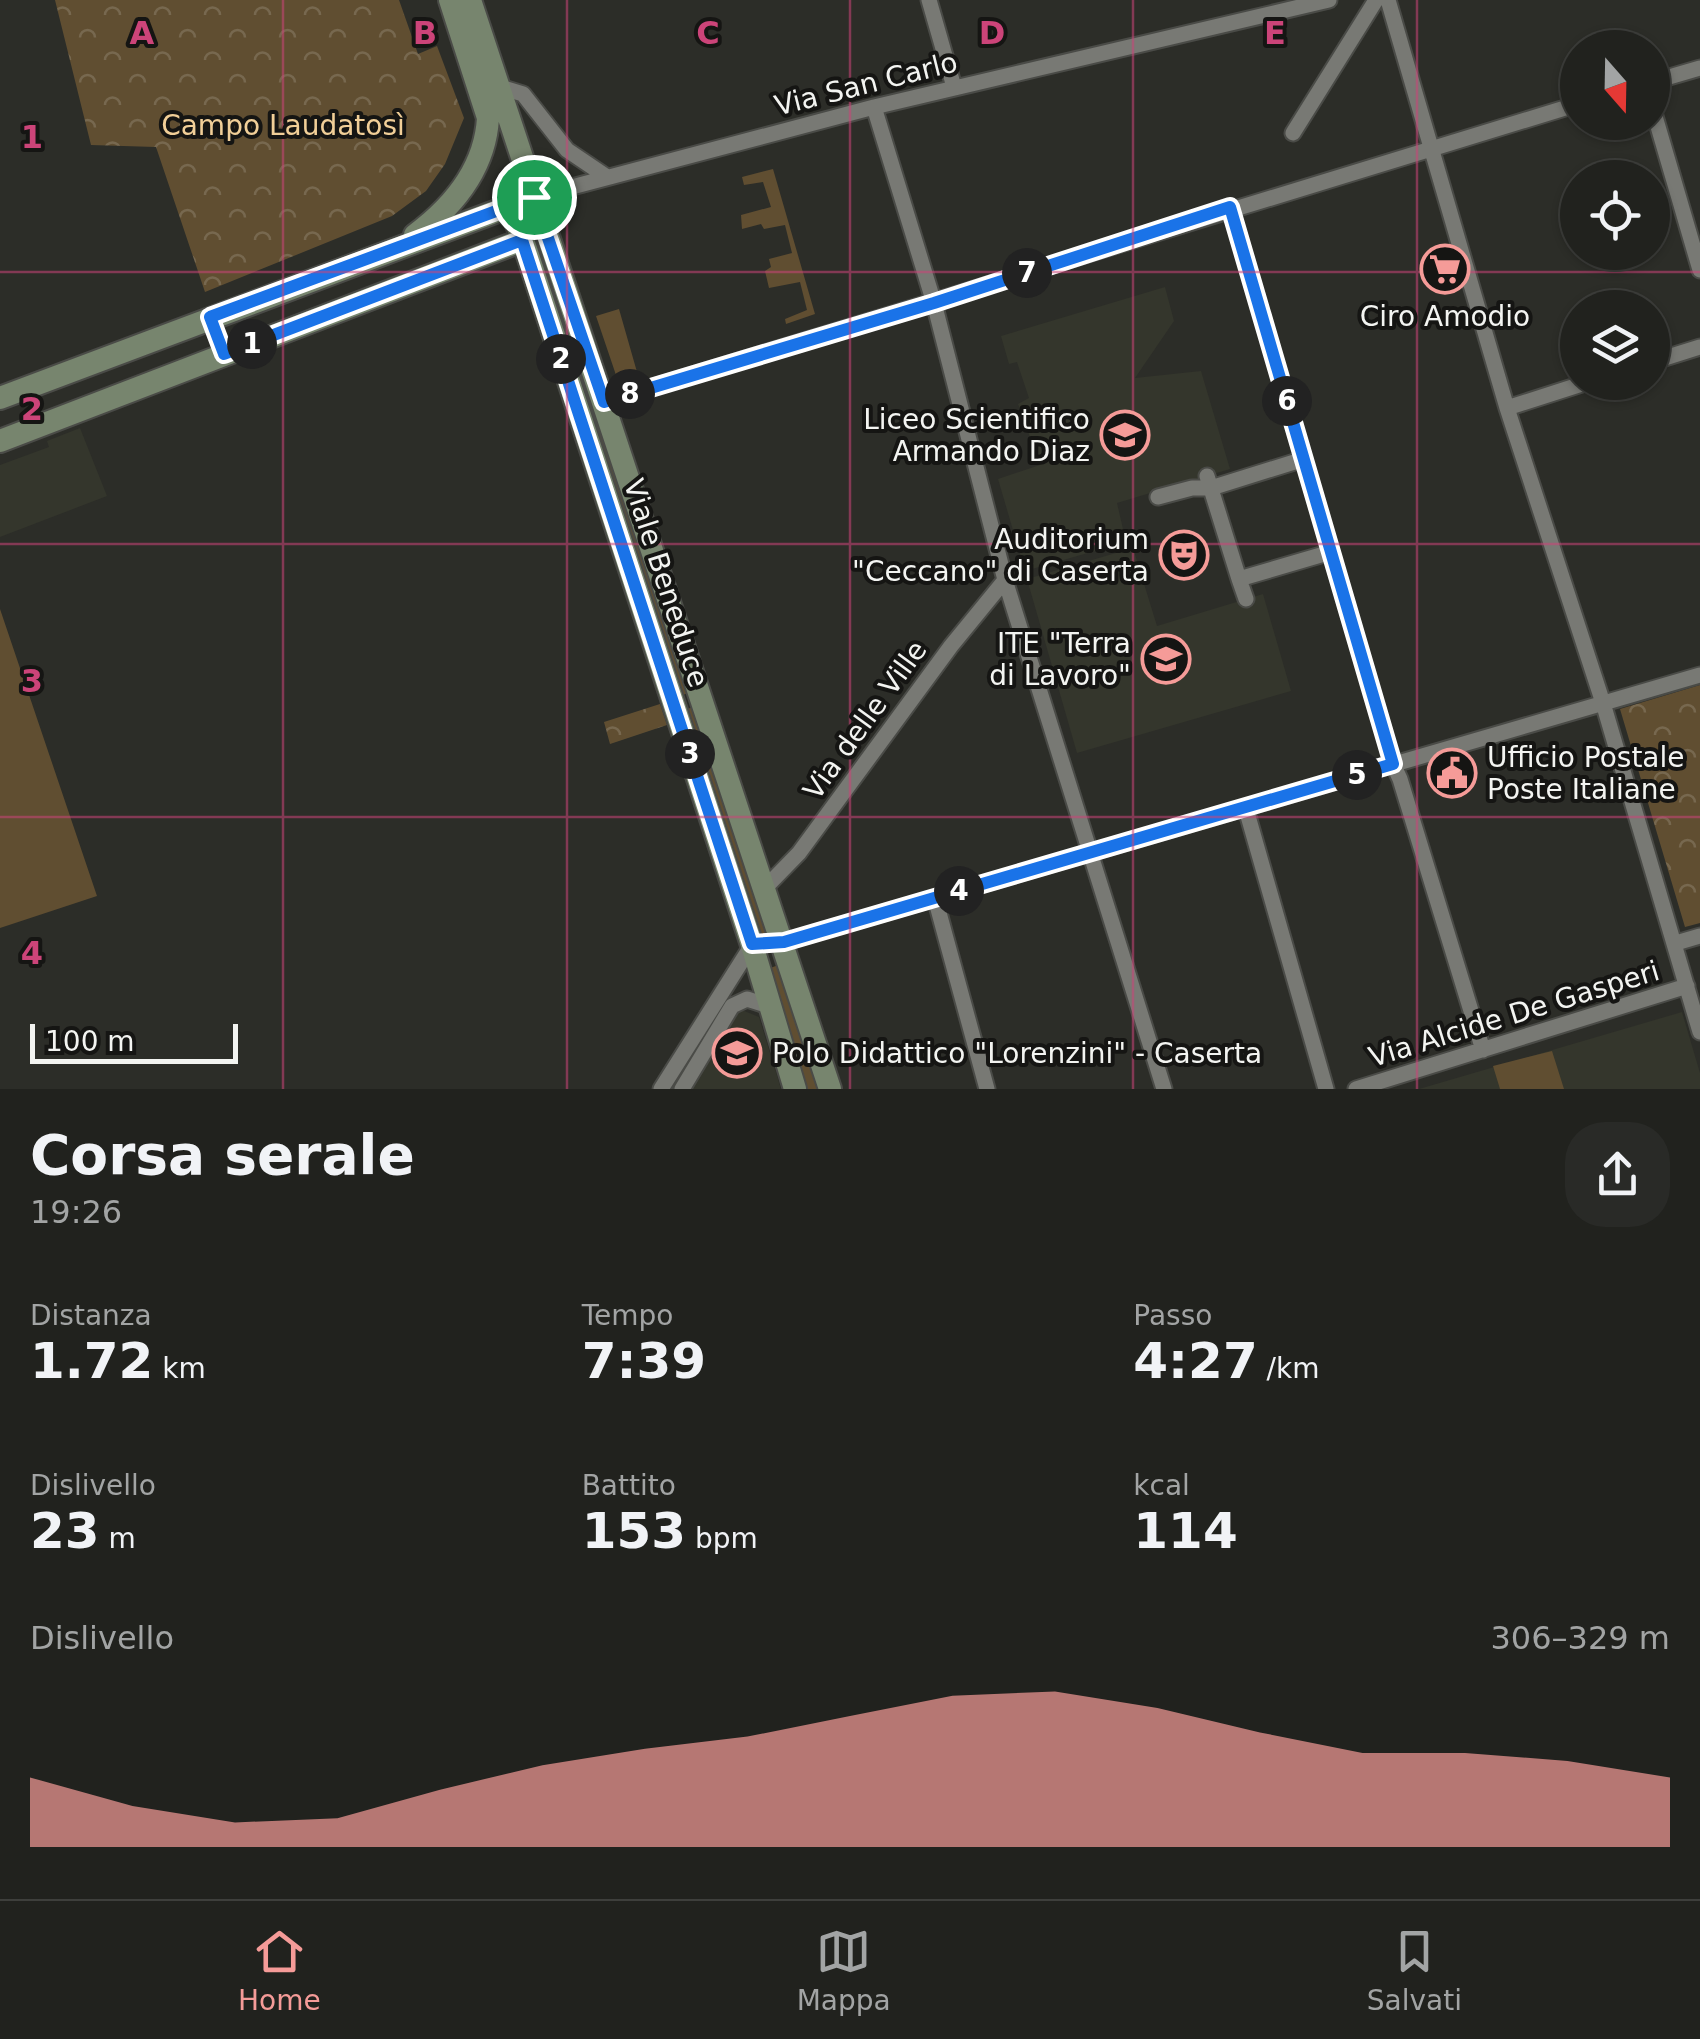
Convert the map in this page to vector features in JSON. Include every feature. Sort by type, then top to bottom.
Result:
[{"type":"main road","points":[[401,246],[451,206],[474,172],[487,134],[488,118],[450,0]]},
{"type":"main road","name":"Viale Beneduce","points":[[470,0],[830,1089]]},
{"type":"main road","points":[[0,398],[534,197],[534,224],[525,248]]},
{"type":"main road","name":"Viale Beneduce","points":[[503,208],[515,220],[525,248],[752,944],[795,1089]]},
{"type":"main road","points":[[0,441],[224,354],[525,248],[553,248]]},
{"type":"main road","points":[[210,317],[224,354]]},
{"type":"main road","points":[[752,944],[784,942]]},
{"type":"street","points":[[929,0],[954,87]]},
{"type":"street","name":"Via San Carlo","points":[[534,197],[954,87],[1329,0]]},
{"type":"street","points":[[1293,133],[1376,0]]},
{"type":"street","points":[[1388,0],[1507,408],[1602,700],[1700,1032]]},
{"type":"street","points":[[1670,77],[1700,68]]},
{"type":"street","points":[[497,86],[523,94],[567,150],[607,178]]},
{"type":"street","points":[[874,107],[934,303],[1005,580],[1164,1089]]},
{"type":"street","points":[[604,402],[934,303],[1230,207],[1560,109]]},
{"type":"street","points":[[1662,140],[1700,270]]},
{"type":"street","points":[[1230,207],[1393,764],[1482,1050]]},
{"type":"street","points":[[1670,356],[1700,347]]},
{"type":"street","points":[[1507,408],[1560,391]]},
{"type":"street","points":[[1158,497],[1304,459]]},
{"type":"street","points":[[1209,482],[1246,599]]},
{"type":"street","points":[[1239,579],[1331,552]]},
{"type":"street","name":"Via delle Ville","points":[[764,889],[799,853],[951,646],[1005,580]]},
{"type":"street","points":[[784,942],[1246,809],[1700,672]]},
{"type":"street","points":[[675,708],[702,699]]},
{"type":"street","points":[[1246,809],[1326,1089]]},
{"type":"street","points":[[935,898],[987,1089]]},
{"type":"street","points":[[1676,943],[1700,936]]},
{"type":"street","points":[[662,1089],[752,944]]},
{"type":"street","name":"Via Alcide De Gasperi","points":[[1356,1089],[1687,986]]},
{"type":"street","points":[[682,1089],[732,1006],[747,999],[769,1006]]},
{"type":"shaded area","name":"Liceo Scientifico Armando Diaz","points":[[1165,287],[1174,321],[1135,378],[1201,371],[1230,469],[1117,503],[1126,542],[1025,571],[998,479],[1040,465],[1018,404],[1029,398],[1017,362],[1009,364],[1001,336]]},
{"type":"shaded area","points":[[80,428],[107,496],[0,537],[0,465],[49,447],[47,441]]},
{"type":"shaded area","name":"ITE \"Terra di Lavoro\"","points":[[1133,548],[1157,626],[1263,594],[1291,691],[1077,753],[1027,579]]},
{"type":"shaded area","name":"Polo Didattico \"Lorenzini\" - Caserta","points":[[732,1006],[759,1017],[781,1089],[682,1089]]},
{"type":"shaded area","points":[[1682,1012],[1700,1073],[1700,1089],[1419,1089]]},
{"type":"green space","name":"Campo Laudatosì","points":[[55,0],[399,0],[418,54],[437,46],[464,118],[445,164],[426,191],[392,216],[205,292],[156,147],[91,145]]},
{"type":"green space","points":[[773,169],[815,314],[786,324],[785,319],[807,310],[800,282],[769,288],[765,271],[771,267],[769,259],[792,253],[785,225],[764,229],[761,224],[742,229],[741,215],[771,207],[763,182],[744,185],[742,177]]},
{"type":"green space","points":[[549,255],[694,691],[677,697],[535,261]]},
{"type":"green space","points":[[619,309],[637,372],[617,378],[596,316]]},
{"type":"green space","points":[[0,609],[97,896],[0,928]]},
{"type":"green space","points":[[1700,685],[1700,923],[1685,927],[1620,709]]},
{"type":"green space","points":[[660,704],[667,725],[610,744],[604,722]]},
{"type":"green space","points":[[699,706],[775,935],[757,938],[682,710]]},
{"type":"green space","points":[[781,964],[823,1089],[802,1089],[765,970]]},
{"type":"green space","points":[[1552,1051],[1564,1089],[1500,1089],[1493,1066]]},
{"type":"place","name":"Ciro Amodio","points":[[1445,269]]},
{"type":"place","name":"Liceo Scientifico Armando Diaz","points":[[1125,435]]},
{"type":"place","name":"Auditorium \"Ceccano\" di Caserta","points":[[1184,555]]},
{"type":"place","name":"ITE \"Terra di Lavoro\"","points":[[1166,659]]},
{"type":"place","name":"Ufficio Postale Poste Italiane","points":[[1452,773]]},
{"type":"place","name":"Polo Didattico \"Lorenzini\" - Caserta","points":[[737,1053]]},
{"type":"route","points":[[534,197],[604,402],[934,303],[1230,207],[1393,764],[784,942],[752,944],[522,240],[224,354],[210,317],[534,197]]}]
